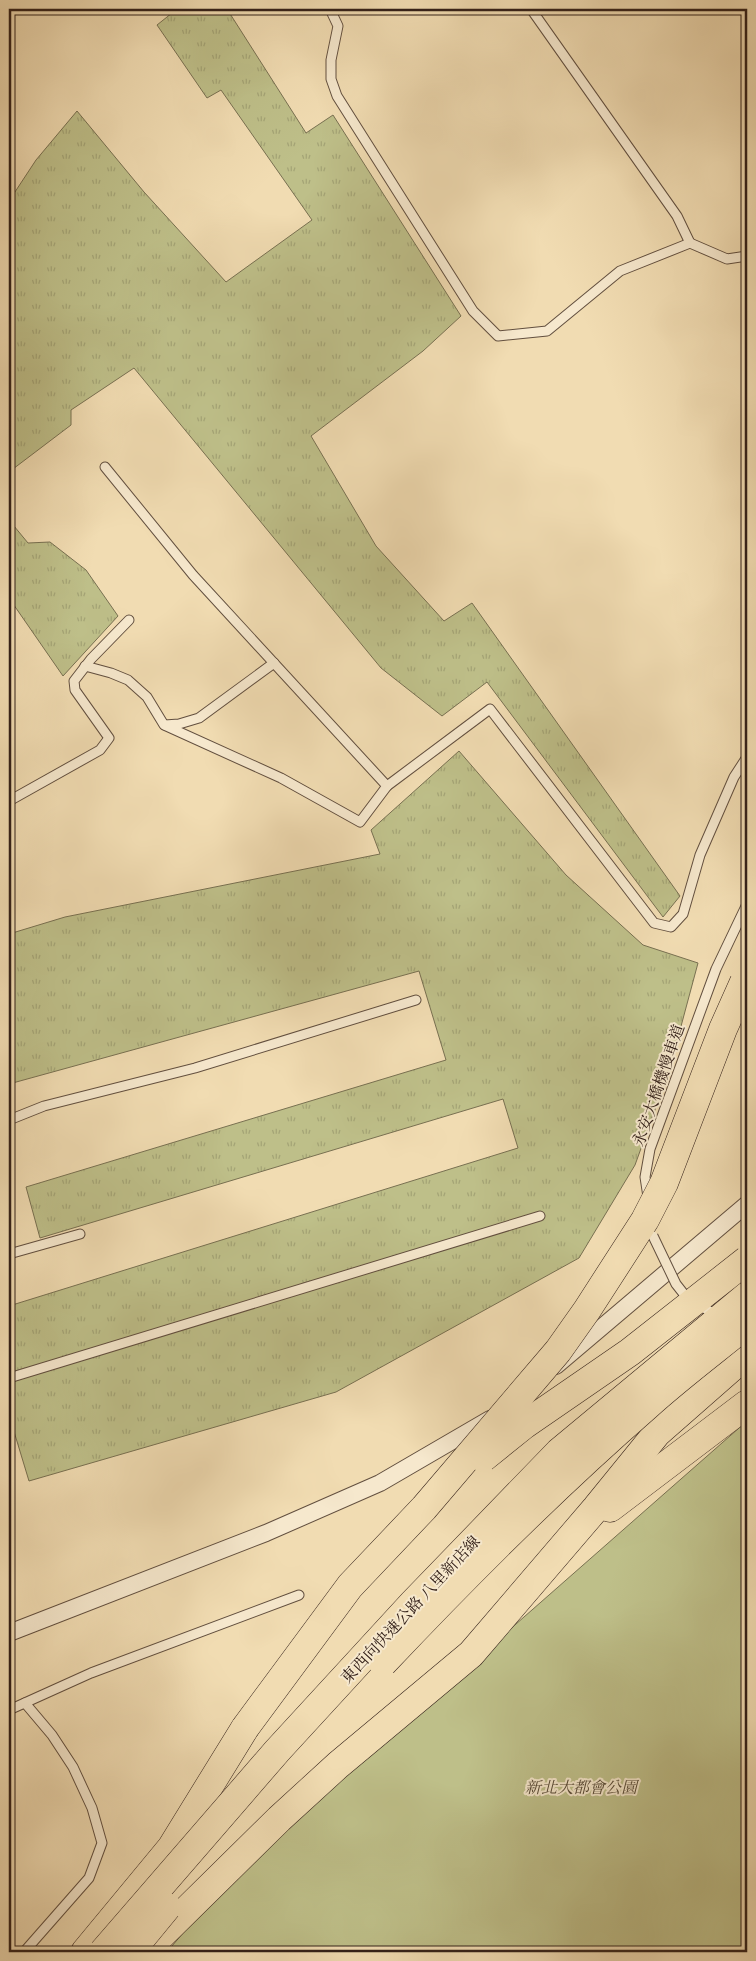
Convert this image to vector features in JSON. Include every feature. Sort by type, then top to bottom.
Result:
[{"type":"highway","points":[[85,1952],[171,1848],[245,1728],[350,1586],[424,1508],[558,1351],[587,1310],[644,1220],[664,1182],[723,1029],[746,978]]},
{"type":"highway","points":[[424,1508],[437,1500],[473,1466],[524,1425],[630,1352],[747,1260]]},
{"type":"highway","name":"東西向快速公路 八里新店線","points":[[103,1952],[277,1751],[413,1603],[559,1452],[747,1296]]},
{"type":"highway","name":"東西向快速公路 八里新店線","points":[[130,1952],[213,1851],[337,1711],[457,1585],[583,1463],[633,1418],[747,1324]]},
{"type":"highway","points":[[471,1654],[596,1508],[657,1433],[747,1354]]},
{"type":"highway","points":[[144,1952],[279,1819],[338,1765],[471,1654],[542,1583],[611,1507],[747,1404]]},
{"type":"street","points":[[9,1633],[266,1533],[371,1487],[485,1423],[583,1345],[747,1204]]},
{"type":"lane","points":[[330,9],[338,26],[331,60],[331,79],[337,96],[473,311],[498,336],[547,332],[620,271],[690,243]]},
{"type":"lane","points":[[531,9],[677,216],[690,243],[727,259],[747,256]]},
{"type":"lane","points":[[105,467],[193,575],[386,786]]},
{"type":"lane","points":[[9,802],[100,750],[109,738],[75,690],[74,681],[85,666],[129,620]]},
{"type":"lane","points":[[164,725],[180,724],[199,718],[274,663]]},
{"type":"lane","points":[[85,666],[128,680],[147,697],[164,725],[281,778],[360,822],[386,786],[490,709],[654,923],[670,927],[683,914],[700,856],[734,776],[747,757]]},
{"type":"lane","name":"永安大橋機慢車道","points":[[747,904],[716,969],[650,1149],[645,1177],[653,1236],[676,1284],[686,1298],[747,1332]]},
{"type":"lane","points":[[9,1120],[62,1101],[195,1068],[416,1000]]},
{"type":"lane","points":[[9,1378],[540,1216]]},
{"type":"lane","points":[[9,1254],[80,1234]]},
{"type":"lane","points":[[9,1710],[92,1673],[299,1595]]},
{"type":"lane","points":[[24,1952],[89,1878],[102,1843],[92,1808],[73,1767],[52,1735],[25,1703]]},
{"type":"green space","points":[[177,9],[227,9],[306,133],[333,115],[461,316],[423,351],[311,436],[376,546],[444,621],[472,603],[680,896],[663,917],[487,682],[442,716],[381,668],[134,368],[71,410],[71,425],[9,472],[9,201],[36,160],[77,111],[144,192],[226,282],[312,220],[221,90],[207,98],[157,25]]},
{"type":"green space","points":[[9,520],[28,543],[50,542],[86,570],[118,616],[63,676],[9,598]]},
{"type":"green space","points":[[459,751],[566,875],[643,945],[698,963],[669,1071],[635,1165],[579,1258],[336,1392],[29,1481],[9,1415],[9,1306],[518,1148],[503,1099],[40,1238],[26,1187],[446,1060],[419,971],[9,1084],[9,934],[65,917],[380,854],[371,830]]},
{"type":"green space","name":"新北大都會公園","points":[[747,1421],[747,1952],[167,1952],[235,1871]]}]
